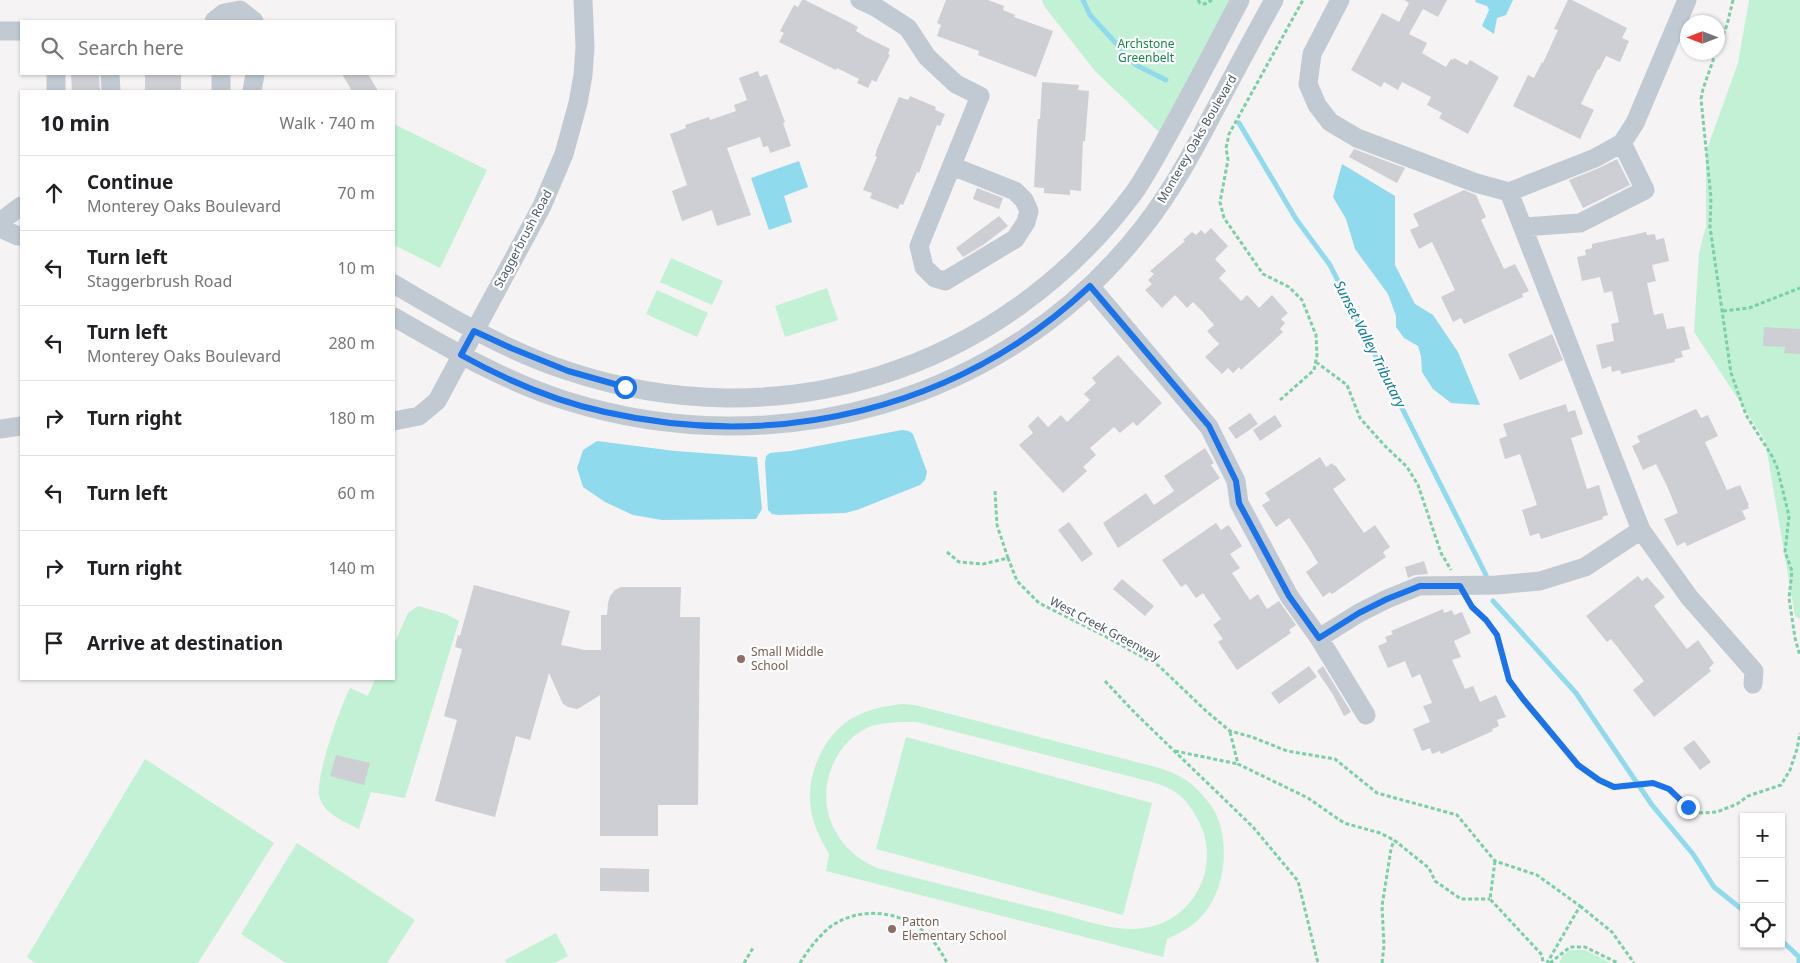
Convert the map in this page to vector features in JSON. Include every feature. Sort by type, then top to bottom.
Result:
[{"type":"street","name":"Staggerbrush Road","points":[[395,421],[410,419],[427,411],[437,401],[542,206],[564,154],[578,102],[583,75],[585,47],[584,0]]},
{"type":"street","points":[[860,0],[877,8],[908,28],[927,56],[941,70],[956,84],[980,96],[919,246],[924,267],[935,278],[945,281],[1015,239],[1026,222],[1029,211],[1024,200],[1014,191],[952,166]]},
{"type":"street","points":[[395,285],[474,331],[511,348],[568,371],[625,387],[694,396],[768,397],[838,387],[871,379],[916,364],[963,342],[996,323],[1048,284],[1089,247],[1134,192],[1151,165],[1240,0]]},
{"type":"street","name":"Monterey Oaks Boulevard","points":[[395,318],[498,375],[565,401],[604,412],[695,426],[746,426],[792,424],[882,406],[953,380],[992,360],[1034,332],[1073,302],[1110,268],[1143,229],[1173,186],[1274,0]]},
{"type":"street","points":[[1340,0],[1312,54],[1308,84],[1317,105],[1330,122],[1357,138],[1476,183],[1509,192],[1595,158],[1622,143],[1635,123],[1687,0]]},
{"type":"street","points":[[215,20],[224,13],[240,10],[253,20]]},
{"type":"street","points":[[0,31],[20,31]]},
{"type":"street","points":[[56,75],[56,90]]},
{"type":"street","points":[[110,75],[111,90]]},
{"type":"street","points":[[221,75],[222,90]]},
{"type":"street","points":[[252,90],[255,75]]},
{"type":"street","points":[[1523,227],[1580,223],[1646,190],[1622,143]]},
{"type":"street","points":[[1509,192],[1641,530],[1689,597],[1754,671],[1753,684]]},
{"type":"street","points":[[0,222],[20,207]]},
{"type":"street","points":[[0,228],[20,236]]},
{"type":"street","points":[[1090,286],[1209,426],[1236,481],[1239,503],[1289,596],[1319,638],[1366,715]]},
{"type":"street","points":[[0,429],[20,426]]},
{"type":"street","points":[[1319,638],[1359,613],[1420,586],[1497,585],[1540,581],[1585,567],[1641,530]]},
{"type":"path","points":[[1198,0],[1204,4],[1212,0]]},
{"type":"path","points":[[1280,400],[1314,370],[1317,355],[1316,335],[1302,300],[1288,287],[1263,274],[1224,218],[1220,202],[1228,160],[1226,148],[1229,134],[1303,0]]},
{"type":"path","points":[[1725,30],[1733,0]]},
{"type":"path","points":[[1713,60],[1701,99],[1711,198],[1710,227],[1731,373],[1746,416],[1777,467],[1789,516],[1785,552],[1792,572],[1789,598],[1795,638],[1800,656]]},
{"type":"path","points":[[1723,310],[1749,308],[1800,288]]},
{"type":"path","points":[[1316,362],[1347,385],[1360,418],[1407,467],[1418,485],[1442,553],[1472,607],[1486,620],[1497,635],[1509,680],[1578,765],[1599,780],[1614,787],[1653,783],[1669,789],[1688,807],[1699,813],[1717,812],[1737,804],[1748,796],[1781,785],[1790,770],[1800,733]]},
{"type":"path","name":"West Creek Greenway","points":[[995,491],[997,524],[1008,558],[1018,581],[1039,604],[1103,635],[1159,666],[1230,731],[1252,737],[1288,752],[1335,759],[1376,793],[1457,815],[1495,861]]},
{"type":"path","points":[[947,552],[959,562],[983,564],[1008,558]]},
{"type":"path","points":[[1105,681],[1136,714],[1253,827],[1298,881],[1318,961],[1323,963]]},
{"type":"path","points":[[1230,731],[1238,764]]},
{"type":"path","points":[[1175,752],[1238,764],[1308,798],[1344,823],[1380,833],[1394,840],[1429,868],[1435,881],[1461,899],[1490,899],[1542,955],[1543,963]]},
{"type":"path","points":[[1382,963],[1384,946],[1382,906],[1394,840]]},
{"type":"path","points":[[1490,899],[1495,861],[1537,875],[1612,932],[1634,963]]},
{"type":"path","points":[[1549,963],[1580,906]]},
{"type":"path","points":[[800,963],[817,939],[830,928],[844,919],[857,914],[869,913],[900,918],[915,926],[928,935],[947,963]]},
{"type":"path","points":[[1549,963],[1570,947],[1585,947],[1618,963]]},
{"type":"path","points":[[744,963],[753,948]]},
{"type":"green space","name":"Archstone Greenbelt","points":[[1042,0],[1232,0],[1160,133],[1095,71],[1044,6]]},
{"type":"green space","points":[[1749,0],[1800,0],[1800,619],[1795,616],[1765,440],[1694,332],[1699,253],[1706,226],[1706,152],[1738,63]]},
{"type":"green space","points":[[395,124],[487,170],[440,268],[395,246]]},
{"type":"green space","points":[[671,258],[723,281],[712,305],[660,282]]},
{"type":"green space","points":[[827,288],[838,320],[785,337],[775,306]]},
{"type":"green space","points":[[657,290],[708,313],[697,337],[646,314]]},
{"type":"green space","points":[[418,606],[446,614],[459,621],[405,798],[371,792],[359,829],[335,816],[325,807],[319,795],[321,773],[335,725],[350,688],[368,696],[375,680],[395,680],[395,642],[408,613]]},
{"type":"green space","points":[[902,704],[915,705],[1154,767],[1170,772],[1190,783],[1213,808],[1223,839],[1223,868],[1220,883],[1208,909],[1192,925],[1167,939],[1163,957],[826,871],[829,854],[816,828],[810,801],[814,768],[818,758],[830,738],[851,719],[865,712]],"holes":[[[917,722],[1151,782],[1176,792],[1192,810],[1205,837],[1207,856],[1204,874],[1197,891],[1186,906],[1172,918],[1154,926],[1124,929],[877,868],[862,860],[849,850],[839,837],[827,808],[826,792],[835,760],[848,741],[867,728],[875,725]]]},
{"type":"green space","points":[[906,737],[1152,803],[1123,915],[876,849]]},
{"type":"green space","points":[[145,759],[274,843],[198,963],[35,963],[27,957]]},
{"type":"green space","points":[[297,843],[415,920],[387,963],[286,963],[241,934]]},
{"type":"green space","points":[[556,933],[568,956],[555,963],[507,963],[505,960]]},
{"type":"green space","points":[[1570,950],[1585,950],[1611,963],[1559,963],[1563,955]]},
{"type":"water","points":[[1476,0],[1513,0],[1506,15],[1497,18],[1494,34],[1482,26],[1489,10],[1487,6],[1475,2]]},
{"type":"water","points":[[799,161],[808,187],[784,196],[792,222],[769,230],[751,178]]},
{"type":"water","points":[[1342,164],[1395,196],[1395,265],[1415,304],[1433,315],[1458,352],[1480,405],[1451,403],[1433,389],[1422,372],[1418,346],[1404,338],[1396,327],[1396,316],[1388,294],[1355,249],[1346,219],[1333,197]]},
{"type":"water","points":[[902,430],[913,434],[927,472],[925,480],[920,485],[845,513],[779,515],[772,514],[768,510],[765,464],[766,456],[770,453],[791,451]]},
{"type":"water","points":[[597,441],[675,451],[757,457],[762,509],[756,519],[662,520],[633,515],[605,502],[583,487],[577,468],[583,450]]},
{"type":"building","points":[[802,0],[858,27],[856,31],[890,49],[888,54],[890,55],[876,82],[872,80],[868,88],[857,83],[859,79],[779,42],[784,33],[780,31],[794,5],[798,7]]},
{"type":"building","points":[[946,0],[988,0],[1004,6],[1003,10],[1015,15],[1014,17],[1053,31],[1036,77],[978,55],[979,51],[937,36],[941,25],[937,23]]},
{"type":"building","points":[[1404,0],[1447,0],[1438,17],[1423,9],[1409,34],[1427,43],[1422,53],[1446,67],[1451,59],[1453,60],[1454,58],[1467,65],[1470,60],[1499,77],[1468,134],[1439,118],[1442,113],[1427,105],[1431,97],[1402,82],[1398,90],[1384,82],[1381,87],[1351,70],[1382,13],[1399,22],[1409,3]]},
{"type":"building","points":[[1568,0],[1572,0],[1627,28],[1622,38],[1629,41],[1620,62],[1606,56],[1598,69],[1581,104],[1594,110],[1580,139],[1513,106],[1528,75],[1534,78],[1543,63],[1558,30],[1554,29]]},
{"type":"building","points":[[758,71],[760,77],[767,74],[785,122],[783,123],[791,146],[770,153],[768,146],[763,147],[760,137],[727,148],[751,215],[717,226],[712,210],[682,221],[672,191],[687,185],[670,134],[686,128],[685,125],[709,117],[710,120],[736,111],[734,105],[747,100],[739,78]]},
{"type":"building","points":[[71,75],[99,75],[100,90],[72,90]]},
{"type":"building","points":[[145,75],[181,75],[181,90],[145,90]]},
{"type":"building","points":[[343,75],[369,75],[377,90],[351,90]]},
{"type":"building","points":[[1042,82],[1079,85],[1078,90],[1089,91],[1085,142],[1083,141],[1081,191],[1070,190],[1070,195],[1044,193],[1044,188],[1034,187]]},
{"type":"building","points":[[910,96],[936,107],[935,110],[945,114],[940,126],[937,125],[919,173],[917,172],[903,205],[900,204],[898,209],[870,198],[872,193],[863,190],[877,157],[875,156],[877,149],[899,97],[908,100]]},
{"type":"building","points":[[1354,149],[1405,168],[1397,183],[1349,157]]},
{"type":"building","points":[[1617,159],[1630,185],[1583,208],[1569,180]]},
{"type":"building","points":[[977,188],[1003,198],[999,209],[973,199]]},
{"type":"building","points":[[1464,190],[1476,195],[1486,217],[1481,220],[1504,269],[1515,264],[1529,291],[1522,294],[1523,297],[1464,324],[1461,318],[1453,322],[1441,297],[1455,290],[1432,242],[1419,249],[1410,230],[1419,226],[1413,214]]},
{"type":"building","points":[[999,216],[1008,226],[963,257],[956,248]]},
{"type":"building","points":[[1211,228],[1228,246],[1215,259],[1226,271],[1219,278],[1241,301],[1247,295],[1259,308],[1272,295],[1288,313],[1281,319],[1285,323],[1280,329],[1283,332],[1241,370],[1239,367],[1233,373],[1228,368],[1222,374],[1205,357],[1219,344],[1207,331],[1214,325],[1193,302],[1187,308],[1175,295],[1162,308],[1145,290],[1152,284],[1148,280],[1154,274],[1150,271],[1185,241],[1183,240],[1192,232],[1196,235],[1201,230],[1205,234]]},
{"type":"building","points":[[1646,232],[1647,235],[1655,234],[1656,240],[1664,238],[1669,261],[1652,265],[1656,281],[1647,283],[1654,315],[1663,313],[1667,329],[1684,326],[1690,349],[1681,351],[1683,357],[1675,359],[1675,362],[1621,374],[1620,370],[1612,372],[1611,366],[1602,369],[1596,345],[1614,341],[1611,324],[1619,322],[1612,291],[1604,293],[1600,277],[1582,281],[1577,257],[1586,255],[1585,250],[1592,248],[1592,244]]},
{"type":"building","points":[[1764,327],[1800,329],[1800,354],[1784,353],[1785,347],[1763,346]]},
{"type":"building","points":[[1552,334],[1563,360],[1520,380],[1508,354]]},
{"type":"building","points":[[1118,355],[1162,403],[1137,426],[1133,422],[1120,433],[1114,427],[1090,448],[1096,455],[1083,467],[1087,471],[1063,493],[1019,445],[1033,433],[1028,426],[1038,416],[1048,427],[1061,415],[1067,422],[1090,400],[1084,394],[1096,383],[1092,378]]},
{"type":"building","points":[[1566,404],[1568,412],[1575,410],[1583,434],[1571,438],[1587,489],[1599,485],[1608,515],[1602,517],[1603,519],[1541,539],[1539,533],[1530,536],[1522,510],[1537,505],[1520,454],[1505,459],[1499,439],[1507,436],[1503,424]]},
{"type":"building","points":[[1696,409],[1701,418],[1708,415],[1718,436],[1705,442],[1727,490],[1740,485],[1749,508],[1742,511],[1746,519],[1687,546],[1685,542],[1677,546],[1664,519],[1678,513],[1667,486],[1656,464],[1643,470],[1632,446],[1640,442],[1637,436]]},
{"type":"building","points":[[1250,413],[1258,424],[1236,439],[1228,428]]},
{"type":"building","points":[[1275,415],[1282,426],[1260,441],[1253,430]]},
{"type":"building","points":[[1205,448],[1214,463],[1211,465],[1220,478],[1118,548],[1103,523],[1146,493],[1154,505],[1174,491],[1164,476]]},
{"type":"building","points":[[1320,457],[1326,467],[1332,463],[1335,465],[1346,480],[1333,489],[1364,533],[1375,525],[1390,547],[1383,552],[1386,557],[1332,594],[1330,592],[1323,597],[1306,572],[1318,563],[1309,548],[1289,518],[1276,527],[1262,505],[1270,500],[1265,493]]},
{"type":"building","points":[[1069,522],[1093,554],[1082,562],[1058,530]]},
{"type":"building","points":[[1216,523],[1221,530],[1228,525],[1242,546],[1230,554],[1240,568],[1232,573],[1250,600],[1258,594],[1267,609],[1279,601],[1296,625],[1289,630],[1291,633],[1237,670],[1218,642],[1223,639],[1213,625],[1221,619],[1203,593],[1196,598],[1186,584],[1181,587],[1162,560]]},
{"type":"building","points":[[1424,561],[1428,574],[1415,575],[1408,578],[1405,567]]},
{"type":"building","points":[[1638,576],[1642,581],[1647,577],[1665,597],[1654,606],[1687,649],[1698,640],[1714,663],[1709,668],[1711,671],[1654,717],[1633,690],[1644,681],[1611,639],[1607,642],[1586,616]]},
{"type":"building","points":[[1122,579],[1154,606],[1145,616],[1113,589]]},
{"type":"building","points":[[474,585],[570,611],[561,645],[585,650],[601,650],[601,615],[607,615],[610,596],[615,590],[621,587],[681,587],[680,617],[700,617],[698,805],[658,805],[658,836],[600,836],[600,695],[577,709],[568,707],[563,704],[549,673],[530,740],[516,736],[495,817],[435,801],[457,720],[444,716],[462,649],[455,647],[458,635],[460,636]]},
{"type":"building","points":[[1443,609],[1444,613],[1452,610],[1454,615],[1462,612],[1471,633],[1454,641],[1461,657],[1452,660],[1465,689],[1473,686],[1480,702],[1496,695],[1506,717],[1497,720],[1499,726],[1492,729],[1493,731],[1441,754],[1440,751],[1432,754],[1430,748],[1422,751],[1413,729],[1430,722],[1423,706],[1432,703],[1420,674],[1412,678],[1405,661],[1388,668],[1378,646],[1387,642],[1385,637],[1393,634],[1391,631]]},
{"type":"building","points":[[1309,666],[1317,677],[1279,704],[1271,693]]},
{"type":"building","points":[[1323,666],[1351,712],[1344,716],[1332,693],[1317,671]]},
{"type":"building","points":[[1694,740],[1711,762],[1700,770],[1683,748]]},
{"type":"building","points":[[336,755],[370,763],[364,785],[330,776]]},
{"type":"building","points":[[600,868],[649,869],[649,892],[600,891]]},
{"type":"waterway","name":"Sunset Valley Tributary","points":[[1083,0],[1090,15],[1136,65],[1166,80]]},
{"type":"waterway","name":"Sunset Valley Tributary","points":[[1239,123],[1296,219],[1330,265],[1486,575]]},
{"type":"waterway","name":"Sunset Valley Tributary","points":[[1493,601],[1576,693],[1652,805],[1693,854],[1714,887],[1740,908]]},
{"type":"waterway","name":"Sunset Valley Tributary","points":[[1785,944],[1799,957],[1799,963]]},
{"type":"place","name":"Small Middle School","points":[[741,659]]},
{"type":"place","name":"Patton Elementary School","points":[[892,929]]},
{"type":"route","points":[[625,387],[568,371],[474,331],[461,355],[498,375],[530,388],[565,401],[604,412],[695,426],[792,424],[882,406],[953,380],[992,360],[1034,332],[1073,302],[1090,286],[1209,426],[1236,481],[1239,503],[1289,596],[1319,638],[1359,613],[1420,586],[1460,586],[1472,607],[1486,620],[1497,635],[1509,680],[1578,765],[1599,780],[1614,787],[1653,783],[1669,789],[1688,807]]}]
